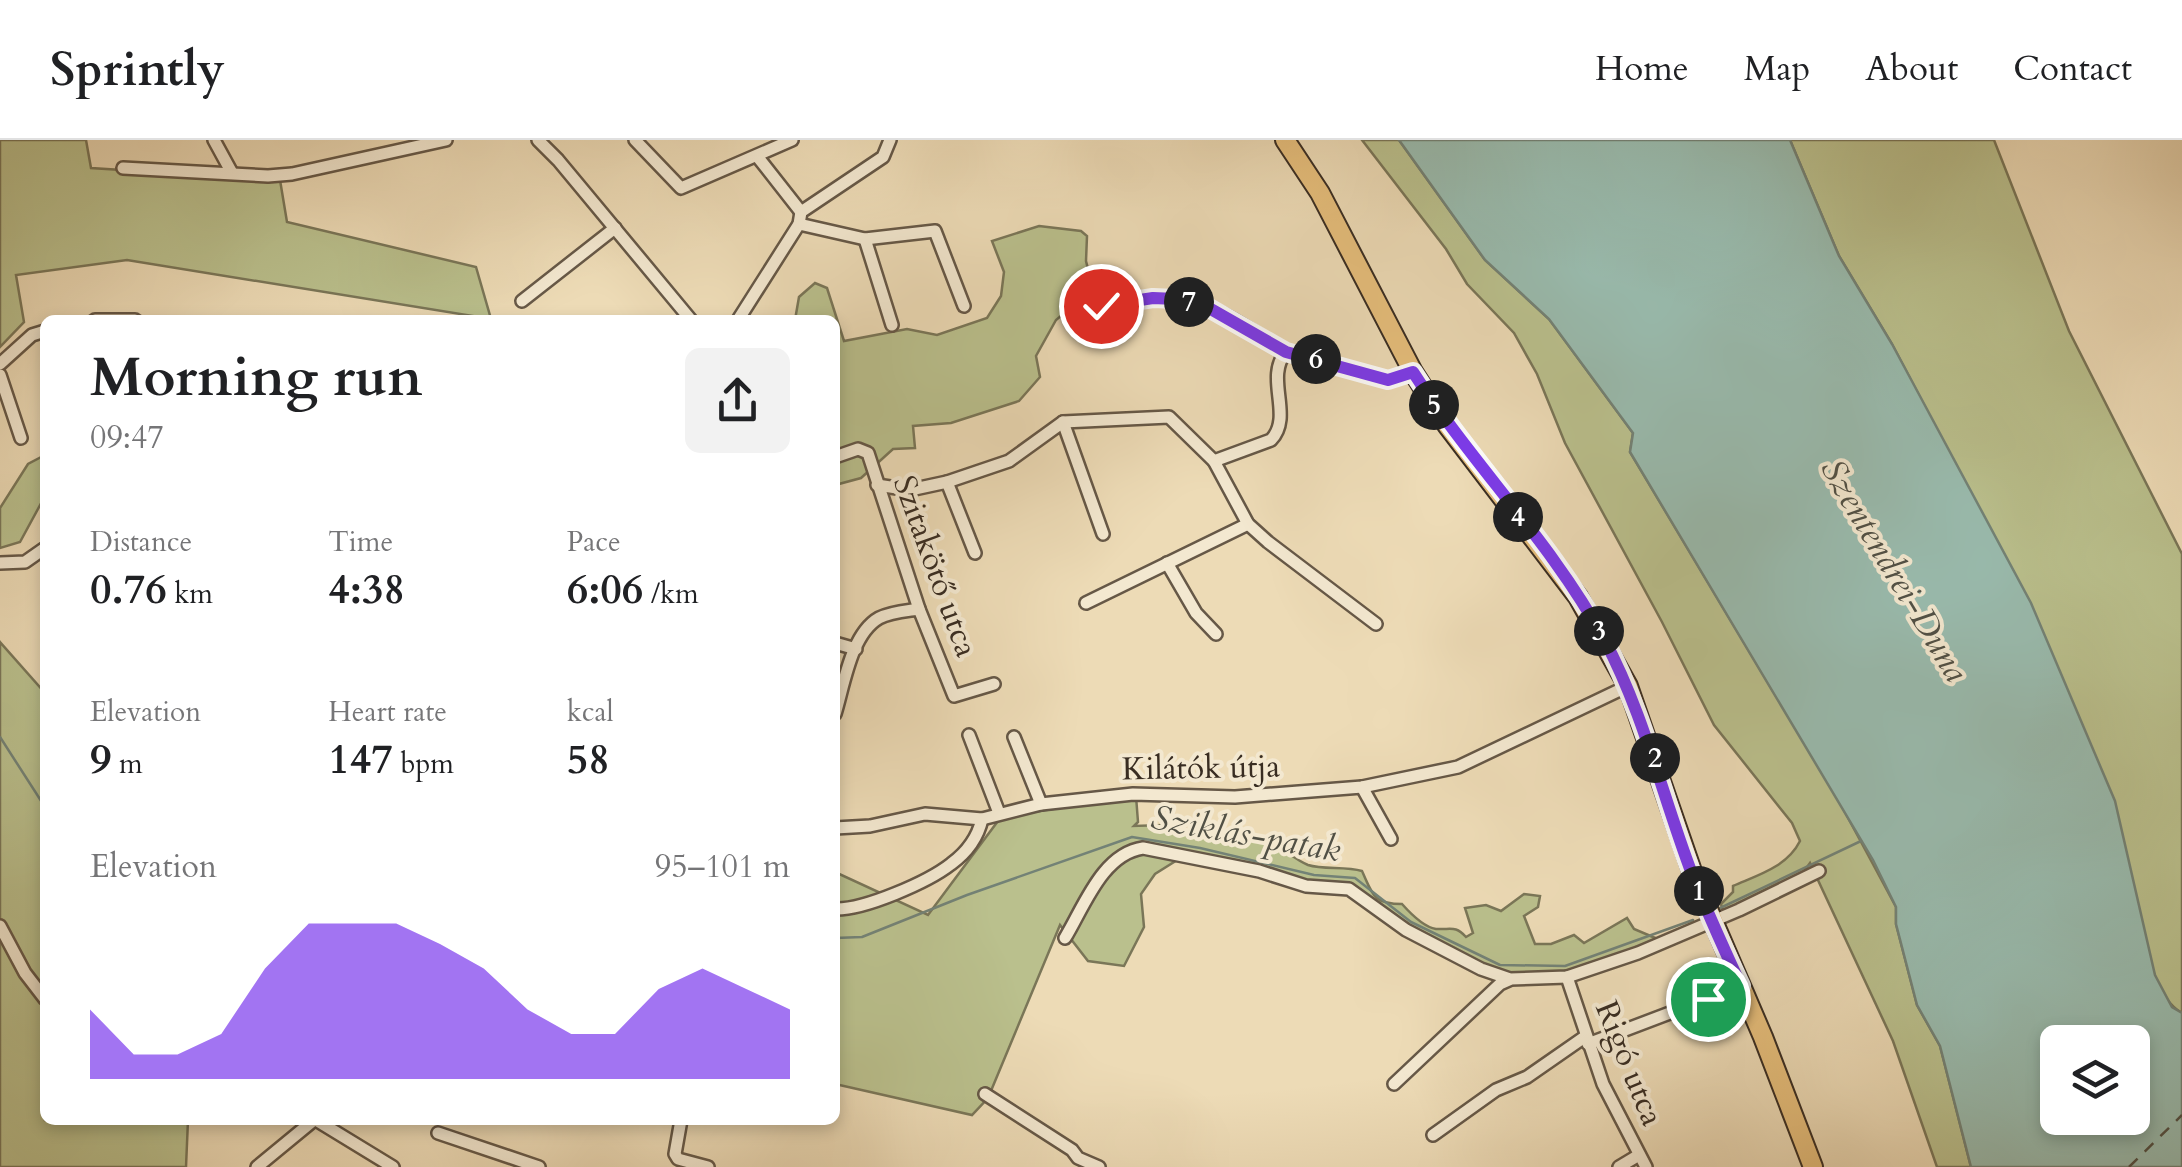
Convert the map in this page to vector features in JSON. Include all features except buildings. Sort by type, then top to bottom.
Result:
[{"type":"main road","points":[[1285,140],[1320,193],[1413,372],[1447,425],[1578,597],[1628,686],[1712,922],[1813,1167]]},
{"type":"street","points":[[214,140],[232,173]]},
{"type":"street","points":[[123,168],[292,174],[446,140]]},
{"type":"street","points":[[539,140],[687,315]]},
{"type":"street","points":[[635,140],[681,188],[792,140]]},
{"type":"street","points":[[741,315],[800,218],[883,157],[890,140]]},
{"type":"street","points":[[757,156],[800,218],[865,239],[935,231],[964,306]]},
{"type":"street","points":[[522,301],[615,228]]},
{"type":"street","points":[[865,239],[892,325]]},
{"type":"street","points":[[1101,306],[1153,298],[1176,299],[1209,308],[1286,352],[1388,380],[1413,372]]},
{"type":"street","points":[[0,364],[32,335],[40,333]]},
{"type":"street","points":[[1214,461],[1272,440],[1278,433],[1275,374],[1286,352]]},
{"type":"street","points":[[0,375],[21,438]]},
{"type":"street","points":[[877,485],[910,490],[947,482],[1009,461],[1064,422],[1169,416],[1214,461],[1248,524],[1376,624]]},
{"type":"street","points":[[1064,422],[1103,534]]},
{"type":"street","name":"Szitakötő utca","points":[[840,455],[858,450],[868,453],[919,609],[954,696],[994,684]]},
{"type":"street","points":[[947,482],[975,553]]},
{"type":"street","points":[[1086,603],[1248,524]]},
{"type":"street","points":[[0,563],[25,562],[40,552]]},
{"type":"street","points":[[1167,563],[1196,613],[1216,634]]},
{"type":"street","points":[[840,699],[867,627],[876,620],[919,609]]},
{"type":"street","points":[[840,644],[856,649]]},
{"type":"street","name":"Kilátók útja","points":[[982,819],[1041,804],[1133,794],[1235,797],[1362,787],[1458,767],[1628,686]]},
{"type":"street","points":[[969,735],[999,813]]},
{"type":"street","points":[[1014,737],[1041,804]]},
{"type":"street","points":[[1362,787],[1391,839]]},
{"type":"street","points":[[840,828],[870,826],[924,814],[982,819],[978,834],[954,862],[936,874],[868,903],[840,908]]},
{"type":"street","points":[[1065,938],[1114,860],[1129,850],[1142,848],[1259,871],[1306,886],[1349,889],[1406,930],[1481,969],[1510,979],[1568,978],[1712,922],[1819,871]]},
{"type":"street","points":[[0,926],[25,974],[40,993]]},
{"type":"street","name":"Rigó utca","points":[[1568,978],[1603,1084],[1646,1167]]},
{"type":"street","points":[[1394,1084],[1500,984],[1510,979]]},
{"type":"street","points":[[1433,1135],[1496,1090],[1527,1077],[1587,1040],[1741,986]]},
{"type":"street","points":[[985,1094],[1072,1150],[1078,1158]]},
{"type":"street","points":[[257,1167],[309,1125]]},
{"type":"street","points":[[323,1125],[393,1167]]},
{"type":"street","points":[[681,1125],[674,1154],[708,1167]]},
{"type":"street","points":[[438,1132],[539,1167]]},
{"type":"street","points":[[1058,1152],[1099,1167]]},
{"type":"street","points":[[1619,1167],[1639,1154]]},
{"type":"green space","points":[[0,140],[86,140],[91,168],[280,180],[287,222],[476,267],[490,315],[466,315],[127,260],[16,275],[24,322],[0,347]]},
{"type":"green space","points":[[1362,140],[1399,140],[1485,260],[1549,319],[1633,433],[1630,452],[1839,801],[1896,907],[1896,924],[1917,1005],[1940,1046],[1971,1167],[1937,1167],[1893,1041],[1810,863],[1802,874],[1723,912],[1721,904],[1733,892],[1733,886],[1771,869],[1794,850],[1800,841],[1792,823],[1714,725],[1565,443],[1537,374],[1514,333],[1467,284],[1446,249]]},
{"type":"green space","points":[[1790,140],[1994,140],[2069,331],[2182,554],[2182,1013],[2163,994],[2157,981],[2139,910],[1979,510],[1892,344],[1839,256]]},
{"type":"green space","points":[[1039,226],[1081,231],[1087,236],[1086,261],[1093,289],[1056,320],[1036,356],[1040,377],[1019,401],[951,423],[913,426],[915,448],[893,449],[861,478],[840,484],[840,329],[844,341],[907,329],[937,335],[987,318],[1001,296],[1004,272],[992,241]]},
{"type":"green space","points":[[815,283],[827,288],[836,315],[796,315],[799,297]]},
{"type":"green space","points":[[40,458],[40,505],[20,542],[0,548],[0,508],[28,464]]},
{"type":"green space","points":[[0,642],[40,687],[40,1125],[188,1125],[186,1167],[0,1167]]},
{"type":"green space","points":[[1136,796],[1138,822],[1134,826],[1164,825],[1174,833],[1189,833],[1196,820],[1210,833],[1267,841],[1308,865],[1362,871],[1375,896],[1402,904],[1431,928],[1456,929],[1466,937],[1473,933],[1465,908],[1486,905],[1501,911],[1524,894],[1540,896],[1538,907],[1524,916],[1535,944],[1551,944],[1574,935],[1584,943],[1627,918],[1634,929],[1660,940],[1565,973],[1515,974],[1463,955],[1399,921],[1358,888],[1306,881],[1190,852],[1155,874],[1141,894],[1144,927],[1124,966],[1088,961],[1060,925],[988,1098],[972,1115],[840,1085],[840,874],[928,915],[1001,817]]},
{"type":"water","name":"Szentendrei-Duna","points":[[1399,140],[1790,140],[1839,256],[1892,344],[2031,603],[2115,801],[2155,975],[2172,1007],[2182,1013],[2182,1167],[1971,1167],[1940,1046],[1917,1005],[1896,924],[1896,907],[1873,860],[1630,452],[1633,433],[1549,319],[1485,260]]},
{"type":"waterway","name":"Sziklás-patak","points":[[0,737],[40,799]]},
{"type":"waterway","name":"Sziklás-patak","points":[[840,938],[862,937],[1132,837],[1200,848],[1314,875],[1355,878],[1411,922],[1500,965],[1565,966],[1693,920]]},
{"type":"waterway","name":"Sziklás-patak","points":[[1718,909],[1861,841]]},
{"type":"ferry route","points":[[2129,1167],[2182,1115]]},
{"type":"route","points":[[1101,306],[1153,298],[1176,299],[1209,308],[1286,352],[1388,380],[1413,372],[1447,425],[1578,597],[1628,686],[1692,874],[1741,986],[1708,999]]}]
